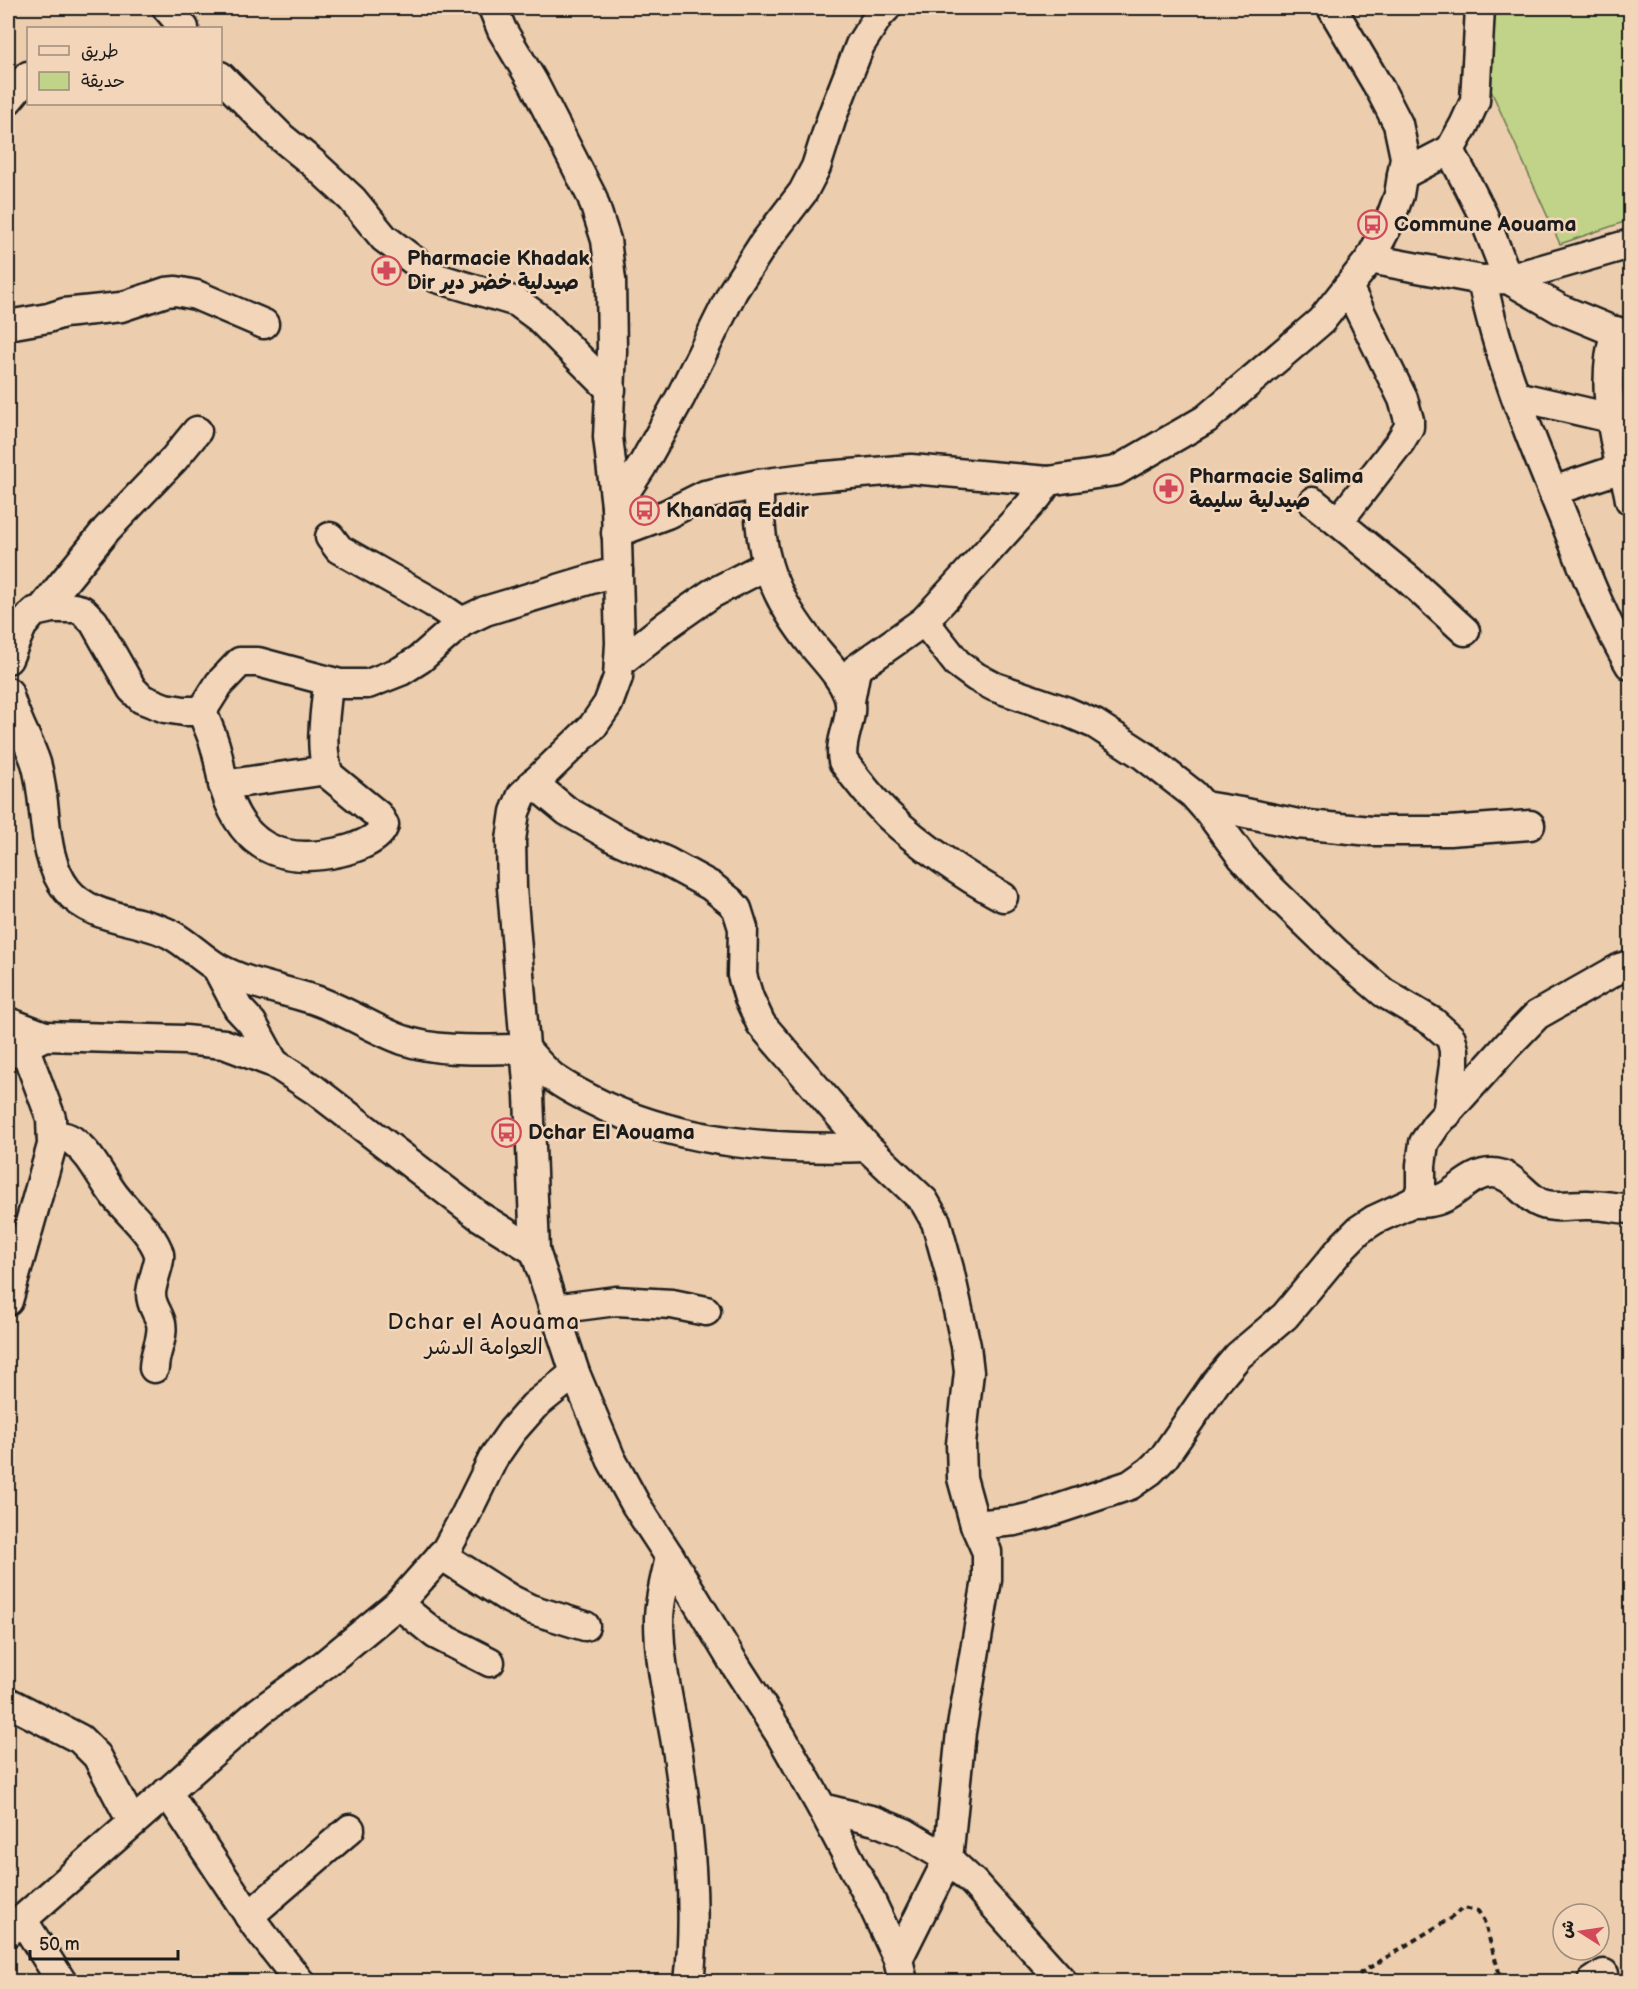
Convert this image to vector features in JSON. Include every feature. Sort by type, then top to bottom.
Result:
[{"type":"street","points":[[167,8],[183,27]]},
{"type":"street","points":[[493,8],[502,30],[533,82],[592,197],[606,240],[610,280],[612,351],[608,437],[616,520],[620,643],[618,677],[608,704],[592,726],[522,795],[515,812],[511,840],[512,888],[530,1095],[535,1251],[575,1373],[611,1459],[636,1505],[781,1736],[822,1808],[869,1897],[901,1970]]},
{"type":"street","points":[[616,520],[733,291],[764,243],[803,192],[816,167],[833,114],[860,45],[886,8]]},
{"type":"street","points":[[616,520],[667,514],[705,495],[759,484],[814,477],[911,469],[1048,481],[1116,471],[1206,419],[1321,321],[1370,259],[1399,195],[1405,157],[1398,124],[1332,8]]},
{"type":"street","points":[[1402,175],[1450,150],[1475,101],[1480,8]]},
{"type":"street","points":[[8,100],[27,77]]},
{"type":"street","points":[[222,78],[281,137],[352,199],[384,237],[437,278],[517,302],[539,318],[610,390]]},
{"type":"street","points":[[1450,150],[1483,215],[1495,280],[1499,348],[1552,491],[1604,615],[1630,666]]},
{"type":"street","points":[[1495,280],[1630,244]]},
{"type":"street","points":[[1370,259],[1495,280],[1623,334],[1610,348],[1608,376],[1611,418],[1630,500]]},
{"type":"street","points":[[1338,522],[1401,442],[1409,427],[1403,399],[1348,287]]},
{"type":"street","points":[[8,325],[64,313],[121,307],[166,292],[176,291],[196,295],[264,324]]},
{"type":"street","points":[[1516,396],[1611,418]]},
{"type":"street","points":[[42,609],[106,530],[174,459],[197,431]]},
{"type":"street","points":[[1552,491],[1622,468]]},
{"type":"street","points":[[1004,897],[952,866],[887,815],[852,774],[843,761],[841,751],[856,669],[924,621],[1038,496],[1048,481]]},
{"type":"street","points":[[759,484],[760,537],[772,580],[793,619],[843,683],[850,701]]},
{"type":"street","points":[[1313,502],[1408,579],[1465,631]]},
{"type":"street","points":[[330,537],[339,549],[434,603],[462,622]]},
{"type":"street","points":[[619,663],[711,594],[767,566]]},
{"type":"street","points":[[202,711],[224,678],[240,662],[258,662],[328,682],[368,684],[401,671],[420,659],[462,622],[485,611],[618,571]]},
{"type":"street","points":[[8,659],[13,643],[27,617],[34,612],[42,609],[82,610],[102,634],[132,689],[142,699],[165,708],[202,711]]},
{"type":"street","points":[[924,621],[957,663],[976,676],[995,687],[1095,724],[1119,738],[1193,794],[1242,857],[1268,886],[1338,954],[1384,993],[1433,1022],[1451,1038],[1455,1065],[1447,1114]]},
{"type":"street","points":[[202,711],[216,749],[223,785],[240,825],[253,839],[269,849],[285,854],[324,856],[367,842],[384,829],[378,815],[337,783],[327,770],[324,752],[328,682]]},
{"type":"street","points":[[8,692],[17,722],[35,763],[49,845],[57,871],[73,897],[85,906],[170,934],[217,968],[245,980],[312,999],[344,1011],[404,1040],[428,1046],[525,1049],[553,1077],[582,1096],[630,1117],[671,1131],[731,1143],[822,1149],[867,1148]]},
{"type":"street","points":[[223,785],[327,770]]},
{"type":"street","points":[[533,783],[567,811],[614,838],[683,870],[711,886],[731,902],[737,909],[743,928],[742,975],[761,1024],[867,1148],[924,1201],[936,1222],[966,1346],[969,1372],[962,1444],[962,1478],[975,1525],[987,1552],[987,1580],[961,1732],[948,1859],[901,1970]]},
{"type":"street","points":[[1204,806],[1298,824],[1371,831],[1449,831],[1530,825]]},
{"type":"street","points":[[975,1525],[1015,1521],[1040,1515],[1130,1485],[1149,1471],[1164,1457],[1216,1382],[1238,1356],[1285,1316],[1344,1245],[1359,1230],[1374,1220],[1417,1199],[1421,1189],[1424,1143],[1436,1125],[1474,1081],[1537,1015],[1620,968],[1630,965]]},
{"type":"street","points":[[217,968],[238,1008],[252,1023],[274,1063]]},
{"type":"street","points":[[8,1022],[26,1045],[51,1118],[52,1136],[47,1166],[8,1301]]},
{"type":"street","points":[[26,1045],[186,1040],[224,1044],[274,1063],[315,1090],[479,1216],[535,1251]]},
{"type":"street","points":[[52,1136],[64,1136],[72,1140],[88,1156],[115,1196],[156,1245],[160,1257],[151,1292],[151,1304],[161,1324],[154,1368]]},
{"type":"street","points":[[1411,1203],[1441,1200],[1466,1182],[1492,1173],[1507,1178],[1538,1202],[1548,1205],[1591,1205],[1630,1209]]},
{"type":"street","points":[[554,1309],[616,1301],[672,1304],[706,1311]]},
{"type":"street","points":[[62,1982],[15,1925],[260,1711],[325,1664],[398,1604],[441,1555],[464,1518],[494,1457],[512,1431],[534,1406],[575,1373]]},
{"type":"street","points":[[441,1555],[530,1610],[585,1626]]},
{"type":"street","points":[[670,1557],[659,1619],[667,1699],[680,1775],[693,1891],[692,1956],[689,1982]]},
{"type":"street","points":[[398,1604],[435,1634],[490,1662]]},
{"type":"street","points":[[8,1702],[80,1739],[96,1756],[132,1822]]},
{"type":"street","points":[[167,1792],[249,1916],[300,1982]]},
{"type":"street","points":[[822,1808],[875,1821],[905,1833],[948,1859],[974,1883],[1064,1982]]},
{"type":"street","points":[[249,1916],[350,1829]]},
{"type":"path","points":[[1359,1974],[1451,1918],[1463,1908],[1478,1911],[1484,1921],[1502,1982]]},
{"type":"green space","points":[[1483,8],[1630,8],[1630,220],[1560,244],[1489,86]]},
{"type":"place","name":"Commune Aouama","points":[[1373,224]]},
{"type":"place","name":"Pharmacie Khadak Dir صيدلية خضر دير","points":[[386,270]]},
{"type":"place","name":"Pharmacie Salima صيدلية سليمة","points":[[1168,488]]},
{"type":"place","name":"Khandaq Eddir","points":[[645,510]]},
{"type":"place","name":"Dchar El Aouama","points":[[507,1132]]},
{"type":"district","name":"Dchar el Aouama العوامة الدشر","points":[[484,1334]]}]
